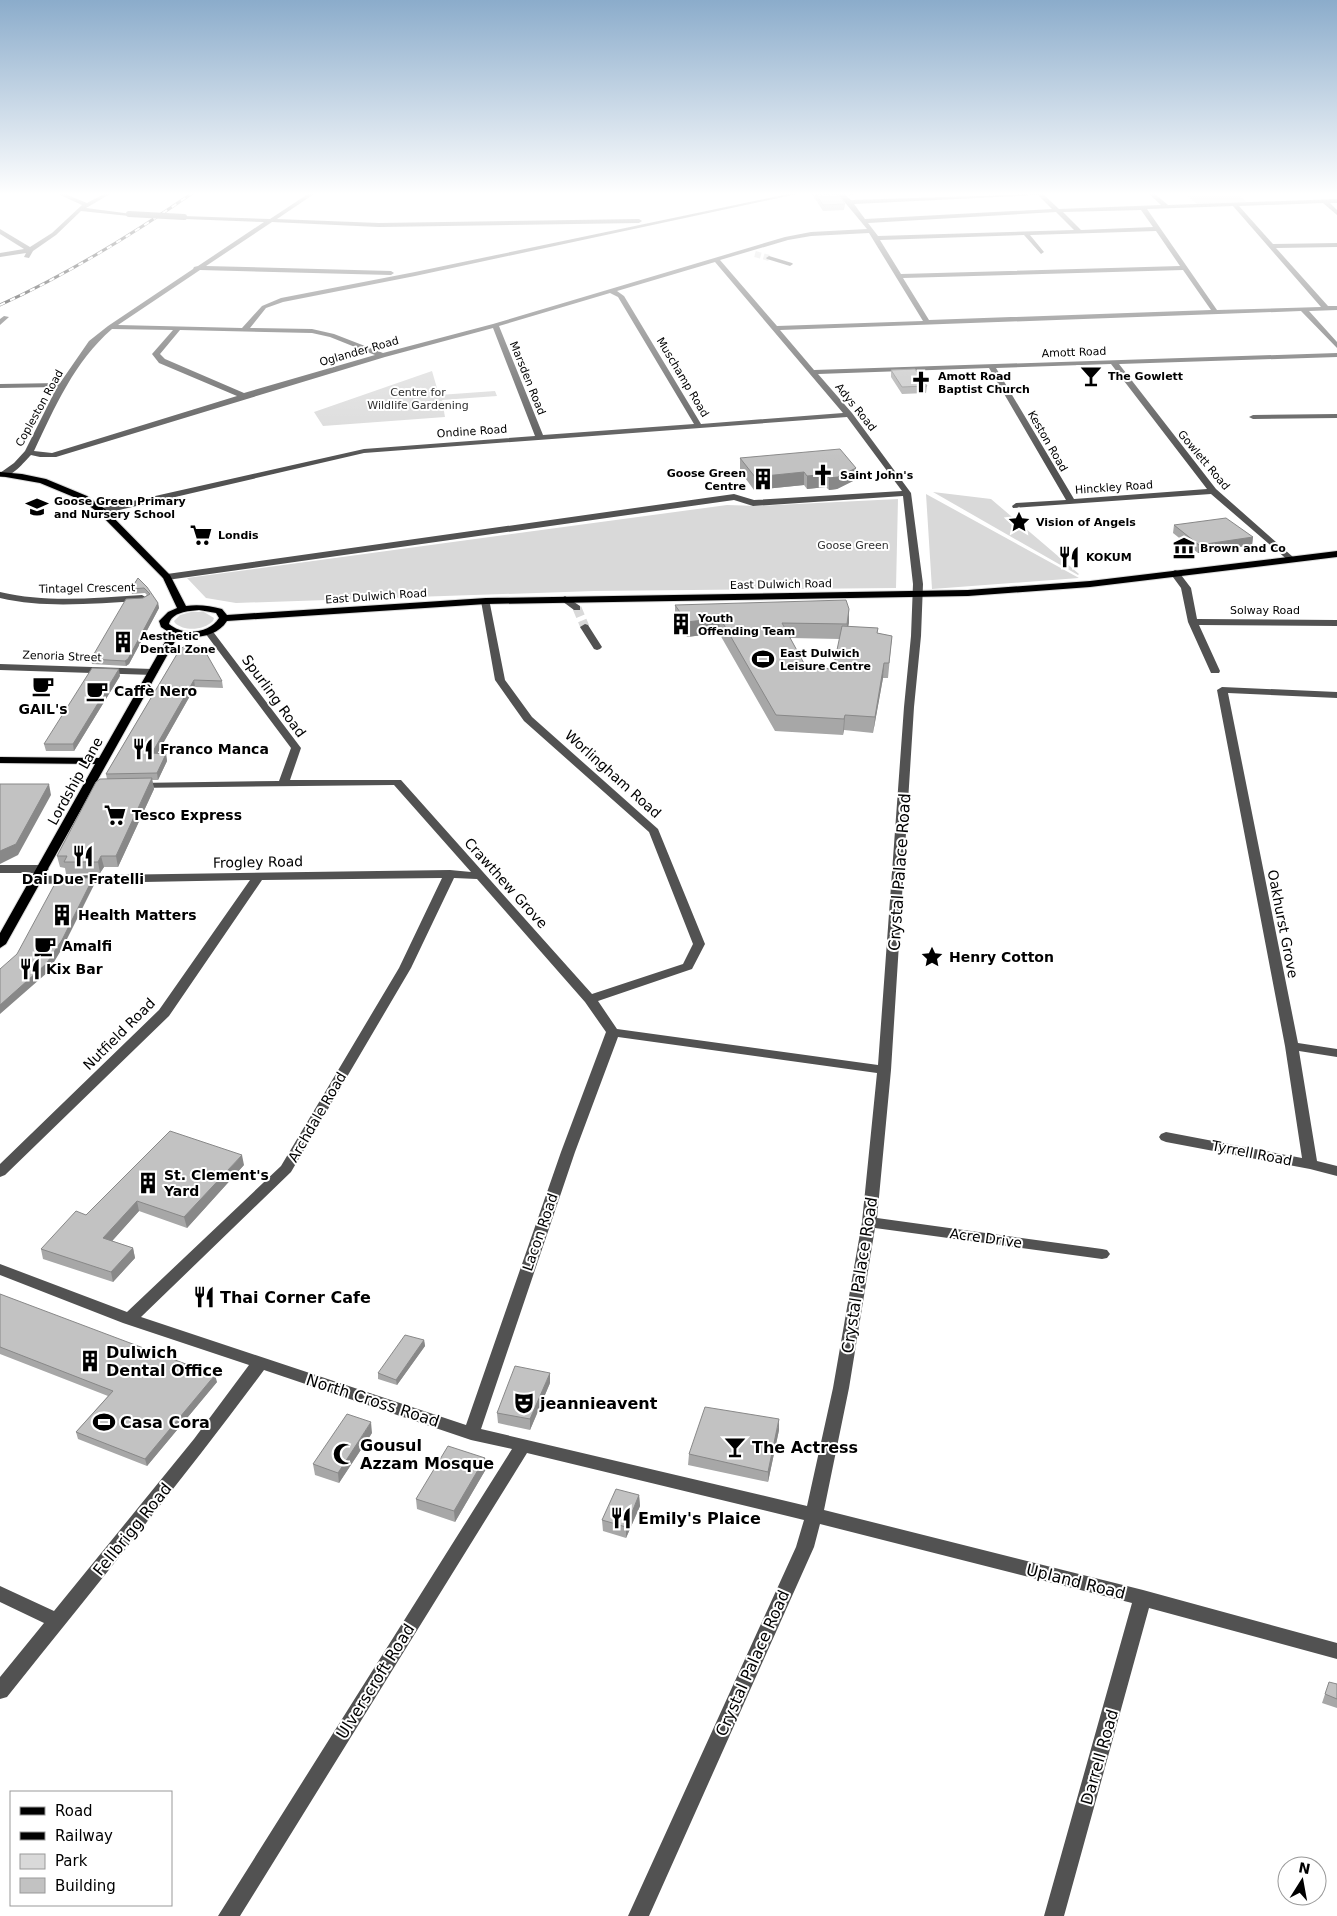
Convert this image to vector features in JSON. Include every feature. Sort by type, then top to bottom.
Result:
[{"type":"main road","points":[[2,474],[22,476],[54,484],[84,498],[102,511],[167,577],[183,610]]},
{"type":"main road","name":"East Dulwich Road","points":[[224,618],[486,601],[918,595],[1070,586],[1337,554]]},
{"type":"main road","points":[[207,608],[219,612],[224,618],[220,625],[208,631],[195,633],[175,632],[166,628],[164,621],[171,614],[183,610],[207,608]]},
{"type":"main road","name":"Lordship Lane","points":[[0,944],[95,786],[104,761],[175,632]]},
{"type":"main road","points":[[0,760],[104,761]]},
{"type":"street","name":"Copleston Road","points":[[2,474],[17,465],[29,452],[62,385],[92,342],[110,327],[174,283]]},
{"type":"street","points":[[244,330],[264,307],[281,300],[366,283]]},
{"type":"street","name":"Oglander Road","points":[[29,452],[40,455],[53,455],[382,355],[495,325],[638,283]]},
{"type":"street","name":"Adys Road","points":[[737,283],[849,415],[907,493]]},
{"type":"street","points":[[905,283],[927,322]]},
{"type":"street","points":[[1195,283],[1215,312]]},
{"type":"street","points":[[1304,283],[1326,308]]},
{"type":"street","name":"Muschamp Road","points":[[612,291],[621,296],[677,387],[699,427]]},
{"type":"street","points":[[775,328],[1337,308]]},
{"type":"street","points":[[1303,309],[1337,346]]},
{"type":"street","points":[[0,322],[6,317]]},
{"type":"street","name":"Marsden Road","points":[[495,325],[540,438]]},
{"type":"street","points":[[110,327],[312,331],[332,335],[382,355]]},
{"type":"street","points":[[178,329],[156,354],[162,362],[244,396]]},
{"type":"street","name":"Amott Road","points":[[812,372],[1337,355]]},
{"type":"street","name":"Gowlett Road","points":[[1113,362],[1213,491],[1290,559]]},
{"type":"street","name":"Keston Road","points":[[991,366],[1071,501]]},
{"type":"street","points":[[0,386],[62,385]]},
{"type":"street","name":"Ondine Road","points":[[102,511],[359,452],[849,415]]},
{"type":"street","points":[[1253,417],[1337,416]]},
{"type":"street","name":"Hinckley Road","points":[[1016,506],[1213,491]]},
{"type":"street","points":[[167,577],[734,497],[753,503],[907,493],[918,595]]},
{"type":"street","points":[[1175,573],[1186,588],[1192,622],[1215,671]]},
{"type":"street","name":"Tintagel Crescent","points":[[0,595],[15,599],[59,602],[144,598]]},
{"type":"street","name":"Crystal Palace Road","points":[[638,1916],[804,1547],[814,1515],[841,1388],[868,1222],[884,1070],[918,595]]},
{"type":"street","points":[[565,600],[577,608]]},
{"type":"street","name":"Worlingham Road","points":[[486,601],[500,680],[528,719],[654,831],[699,944],[688,966],[590,999]]},
{"type":"street","name":"Solway Road","points":[[1192,622],[1337,623]]},
{"type":"street","points":[[585,627],[597,647]]},
{"type":"street","name":"Spurling Road","points":[[208,631],[296,748],[284,782]]},
{"type":"street","name":"Zenoria Street","points":[[0,667],[152,672]]},
{"type":"street","name":"Oakhurst Grove","points":[[1310,1164],[1292,1046],[1222,690],[1337,695]]},
{"type":"street","name":"Crawthew Grove","points":[[120,786],[284,782],[397,782],[590,999],[613,1032]]},
{"type":"street","name":"Frogley Road","points":[[0,869],[40,875],[258,877],[450,874],[479,876]]},
{"type":"street","name":"Archdale Road","points":[[129,1320],[286,1169],[405,968],[450,874]]},
{"type":"street","name":"Nutfield Road","points":[[0,1172],[164,1014],[258,877]]},
{"type":"street","points":[[613,1032],[884,1070]]},
{"type":"street","name":"Lacon Road","points":[[471,1433],[568,1152],[613,1032]]},
{"type":"street","points":[[1292,1046],[1337,1053]]},
{"type":"street","name":"Tyrrell Road","points":[[1166,1136],[1337,1171]]},
{"type":"street","name":"Acre Drive","points":[[868,1222],[1102,1254]]},
{"type":"street","name":"North Cross Road","points":[[0,1269],[129,1320],[471,1433],[522,1447],[814,1515]]},
{"type":"street","name":"Fellbrigg Road","points":[[0,1691],[200,1444],[260,1363]]},
{"type":"street","name":"Ulverscroft Road","points":[[228,1916],[522,1447]]},
{"type":"street","name":"Upland Road","points":[[814,1515],[1143,1598],[1337,1651]]},
{"type":"street","points":[[0,1594],[58,1621]]},
{"type":"street","name":"Darrell Road","points":[[1054,1916],[1143,1598]]},
{"type":"green space","name":"Centre for Wildlife Gardening","points":[[432,371],[439,395],[495,391],[497,396],[442,400],[445,417],[323,426],[314,412]]},
{"type":"green space","points":[[933,492],[991,499],[1079,574],[1078,575]]},
{"type":"green space","points":[[926,494],[1079,578],[932,589]]},
{"type":"green space","name":"Goose Green","points":[[898,499],[896,588],[594,591],[236,603],[206,598],[187,578],[727,505],[758,506]]},
{"type":"green space","points":[[191,612],[204,612],[214,618],[213,621],[205,626],[194,629],[184,628],[175,623],[174,621],[180,615]]},
{"type":"building","points":[[915,369],[927,386],[902,387],[891,370]]},
{"type":"building","points":[[840,449],[856,468],[838,477],[829,478],[827,474],[807,476],[804,472],[755,477],[740,458]]},
{"type":"building","points":[[1226,518],[1253,537],[1199,545],[1174,525]]},
{"type":"building","points":[[138,578],[158,603],[128,659],[125,661],[91,659],[126,599],[143,598],[150,594],[144,588],[131,589]]},
{"type":"building","points":[[846,600],[849,609],[847,624],[782,623],[806,667],[833,669],[842,626],[878,628],[877,633],[892,636],[889,663],[884,663],[875,717],[845,715],[844,719],[776,715],[720,618],[687,622],[675,605]]},
{"type":"building","points":[[185,646],[202,646],[222,681],[194,680],[152,753],[166,754],[157,773],[106,774],[180,649]]},
{"type":"building","points":[[92,668],[119,669],[73,744],[44,744]]},
{"type":"building","points":[[152,778],[116,856],[101,856],[98,862],[64,862],[67,856],[57,856],[96,782],[100,779]]},
{"type":"building","points":[[0,784],[49,784],[16,844],[0,851]]},
{"type":"building","points":[[58,878],[93,878],[62,940],[46,964],[0,1005],[0,969],[17,954]]},
{"type":"building","points":[[170,1131],[242,1155],[184,1217],[137,1201],[103,1238],[133,1248],[111,1272],[41,1249],[76,1211],[86,1215]]},
{"type":"building","points":[[0,1294],[215,1375],[145,1459],[76,1432],[113,1391],[0,1347]]},
{"type":"building","points":[[405,1335],[424,1340],[396,1380],[378,1373]]},
{"type":"building","name":"jeannieavent","points":[[515,1366],[550,1373],[530,1419],[497,1413]]},
{"type":"building","name":"The Actress","points":[[705,1407],[779,1419],[768,1472],[689,1454]]},
{"type":"building","points":[[347,1414],[371,1422],[338,1473],[313,1464]]},
{"type":"building","points":[[448,1446],[485,1458],[454,1511],[416,1499]]},
{"type":"building","points":[[616,1489],[639,1495],[626,1527],[602,1520]]},
{"type":"building","points":[[1329,1682],[1337,1684],[1337,1699],[1325,1694]]},
{"type":"tunnel","points":[[577,608],[585,627]]},
{"type":"railway","points":[[0,305],[43,283]]},
{"type":"place","name":"The Gowlett","points":[[1091,376]]},
{"type":"place","name":"Amott Road Baptist Church","points":[[921,382]]},
{"type":"place","name":"Saint John's","points":[[823,475]]},
{"type":"place","name":"Goose Green Centre","points":[[763,479]]},
{"type":"place","name":"Goose Green Primary and Nursery School","points":[[37,507]]},
{"type":"place","name":"Vision of Angels","points":[[1019,522]]},
{"type":"place","name":"Londis","points":[[201,535]]},
{"type":"place","name":"Brown and Co","points":[[1184,548]]},
{"type":"place","name":"KOKUM","points":[[1069,557]]},
{"type":"place","name":"Youth Offending Team","points":[[681,624]]},
{"type":"place","name":"Aesthetic Dental Zone","points":[[123,642]]},
{"type":"place","name":"East Dulwich Leisure Centre","points":[[763,659]]},
{"type":"place","name":"GAIL's","points":[[43,686]]},
{"type":"place","name":"Caffè Nero","points":[[97,691]]},
{"type":"place","name":"Franco Manca","points":[[143,749]]},
{"type":"place","name":"Tesco Express","points":[[115,815]]},
{"type":"place","name":"Dai Due Fratelli","points":[[83,856]]},
{"type":"place","name":"Health Matters","points":[[62,915]]},
{"type":"place","name":"Amalfi","points":[[45,946]]},
{"type":"place","name":"Henry Cotton","points":[[932,957]]},
{"type":"place","name":"Kix Bar","points":[[30,969]]},
{"type":"place","name":"St. Clement's Yard","points":[[148,1183]]},
{"type":"place","name":"Thai Corner Cafe","points":[[204,1297]]},
{"type":"place","name":"Dulwich Dental Office","points":[[90,1361]]},
{"type":"place","name":"jeannieavent","points":[[524,1403]]},
{"type":"place","name":"Casa Cora","points":[[104,1422]]},
{"type":"place","name":"The Actress","points":[[735,1447]]},
{"type":"place","name":"Gousul Azzam Mosque","points":[[344,1454]]},
{"type":"place","name":"Emily's Plaice","points":[[621,1518]]}]
